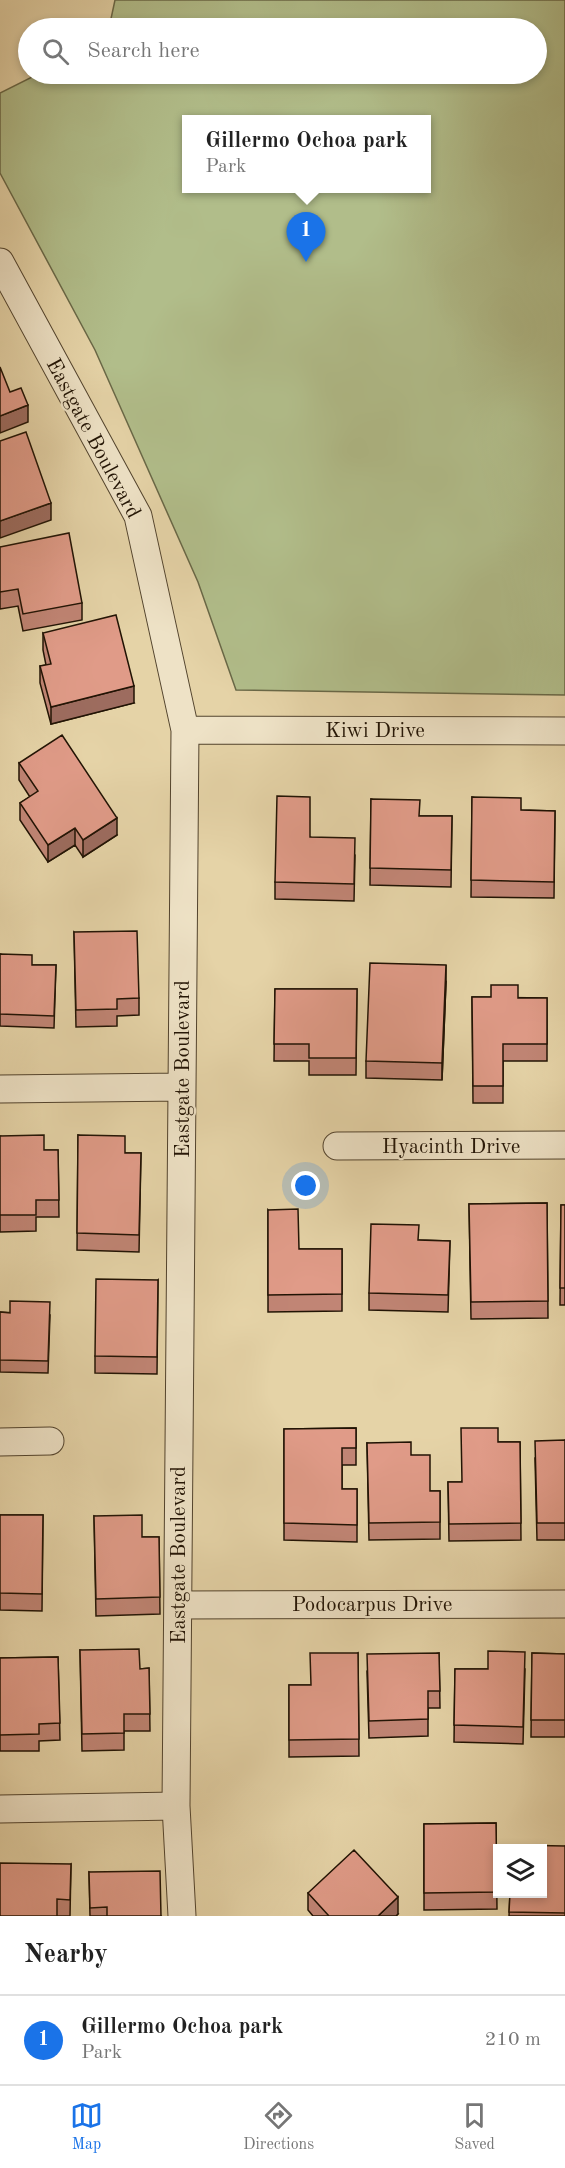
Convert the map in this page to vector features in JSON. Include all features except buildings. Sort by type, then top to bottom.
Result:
[{"type":"street","name":"Eastgate Boulevard","points":[[0,264],[138,516],[185,730],[177,1806],[182,1916]]},
{"type":"street","name":"Kiwi Drive","points":[[185,730],[565,731]]},
{"type":"street","points":[[0,1089],[182,1088]]},
{"type":"street","name":"Hyacinth Drive","points":[[338,1146],[565,1145]]},
{"type":"street","points":[[0,1442],[50,1441]]},
{"type":"street","name":"Podocarpus Drive","points":[[178,1605],[565,1604]]},
{"type":"street","points":[[0,1809],[177,1806]]},
{"type":"green space","points":[[115,0],[565,0],[565,695],[236,690],[198,582],[95,350],[0,173],[0,93],[18,84],[547,84],[547,18],[111,18]]},
{"type":"place","name":"Gillermo Ochoa park","points":[[306,262]]}]
